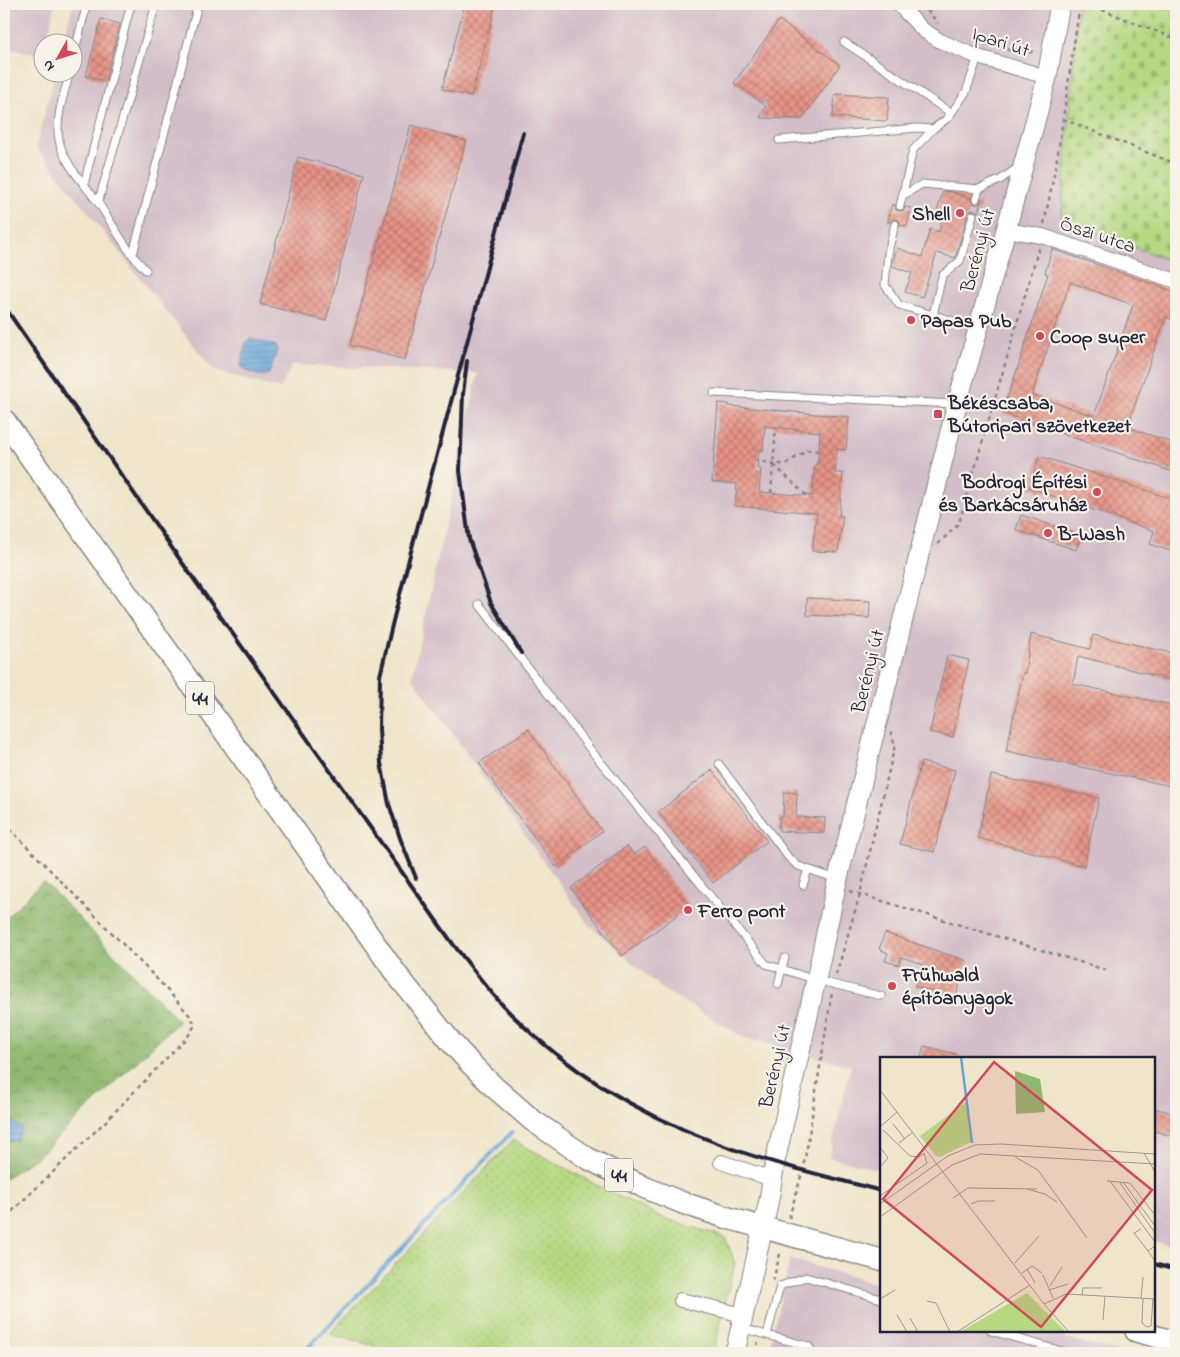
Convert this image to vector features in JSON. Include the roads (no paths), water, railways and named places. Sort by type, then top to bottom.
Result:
[{"type":"main road","name":"44","points":[[4,420],[397,975],[451,1042],[494,1087],[532,1120],[586,1158],[646,1188],[728,1218],[880,1260]]},
{"type":"main road","points":[[1140,1332],[1176,1342]]},
{"type":"street","name":"Berényi út","points":[[735,1353],[772,1179],[825,982],[837,882],[957,404],[1047,77],[1060,4]]},
{"type":"street","name":"Ipari út","points":[[903,6],[918,26],[930,36],[978,57],[1047,77]]},
{"type":"street","name":"Őszi utca","points":[[1006,230],[1042,236],[1176,281]]},
{"type":"street","points":[[721,1162],[772,1179]]},
{"type":"street","points":[[681,1300],[742,1322]]},
{"type":"lane","points":[[80,32],[87,4]]},
{"type":"lane","points":[[84,184],[131,4]]},
{"type":"lane","points":[[98,203],[156,4]]},
{"type":"lane","points":[[133,254],[198,4]]},
{"type":"lane","points":[[844,42],[951,113]]},
{"type":"lane","points":[[900,206],[913,150],[933,129],[948,118],[966,92],[978,57]]},
{"type":"lane","points":[[68,82],[58,127],[62,150],[146,270]]},
{"type":"lane","points":[[779,140],[917,128],[933,129]]},
{"type":"lane","points":[[902,196],[922,184],[979,189],[1000,180],[1024,163]]},
{"type":"lane","points":[[976,199],[979,189]]},
{"type":"lane","points":[[933,315],[942,276],[960,261],[973,215]]},
{"type":"lane","points":[[895,224],[888,253],[885,286],[899,305],[979,328]]},
{"type":"lane","points":[[714,392],[957,404]]},
{"type":"lane","points":[[479,604],[590,749],[766,964],[825,982],[881,996]]},
{"type":"lane","points":[[719,764],[788,857],[798,866],[837,882]]},
{"type":"lane","points":[[804,885],[808,869]]},
{"type":"lane","points":[[778,984],[785,958]]},
{"type":"lane","points":[[764,1334],[780,1286],[806,1277],[880,1299]]},
{"type":"lane","points":[[742,1322],[764,1334],[808,1346],[814,1353]]},
{"type":"lane","points":[[995,1332],[1069,1353]]},
{"type":"water","points":[[250,338],[276,346],[277,350],[269,374],[254,374],[241,366],[246,342]]},
{"type":"water","points":[[4,1118],[22,1128],[17,1140],[4,1142]]},
{"type":"waterway","points":[[303,1353],[512,1132]]},
{"type":"railway","points":[[416,878],[389,804],[381,763],[379,729],[380,676],[410,555],[523,133]]},
{"type":"railway","points":[[4,306],[181,561],[453,944],[488,989],[511,1014],[557,1055],[581,1073],[631,1104],[658,1118],[734,1150],[880,1191]]},
{"type":"railway","points":[[467,361],[463,394],[460,471],[469,539],[491,603],[521,653]]},
{"type":"railway","points":[[1155,1264],[1176,1270]]},
{"type":"place","name":"Shell","points":[[960,213]]},
{"type":"place","name":"Papas Pub","points":[[911,320]]},
{"type":"place","name":"Coop super","points":[[1040,336]]},
{"type":"place","name":"Békéscsaba, Bútoripari szövetkezet","points":[[938,414]]},
{"type":"place","name":"Bodrogi Építési és Barkácsáruház","points":[[1097,492]]},
{"type":"place","name":"B-Wash","points":[[1048,533]]},
{"type":"place","name":"Ferro pont","points":[[688,910]]},
{"type":"place","name":"Frühwald építőanyagok","points":[[892,986]]}]
